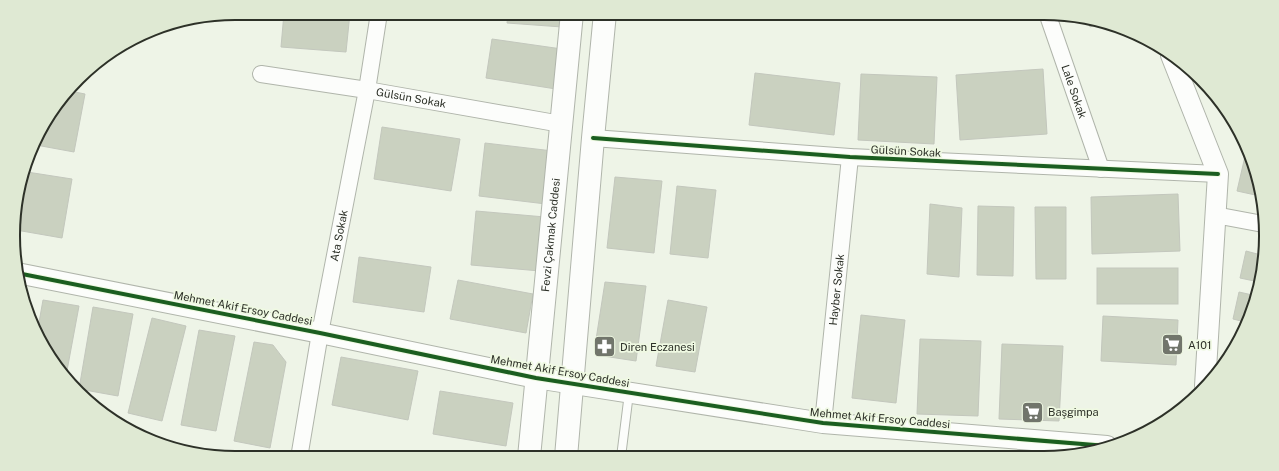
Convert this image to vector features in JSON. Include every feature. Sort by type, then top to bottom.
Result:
[{"type":"main road","name":"Fevzi Çakmak Caddesi","points":[[530,451],[571,20]]},
{"type":"main road","points":[[566,451],[604,20]]},
{"type":"street","name":"Ata Sokak","points":[[300,451],[320,333],[378,20]]},
{"type":"street","name":"Lale Sokak","points":[[1049,20],[1100,169]]},
{"type":"street","points":[[1176,66],[1218,174],[1205,379]]},
{"type":"street","name":"Gülsün Sokak","points":[[261,74],[366,90],[561,124]]},
{"type":"street","name":"Gülsün Sokak","points":[[593,138],[850,157],[1218,174]]},
{"type":"street","name":"Hayber Sokak","points":[[823,423],[850,157]]},
{"type":"street","points":[[1215,215],[1259,223]]},
{"type":"street","name":"Mehmet Akif Ersoy Caddesi","points":[[23,274],[320,333],[536,378],[823,423],[1095,445]]},
{"type":"lane","points":[[622,451],[629,392]]},
{"type":"building","points":[[283,20],[349,20],[346,52],[281,47]]},
{"type":"building","points":[[507,20],[562,20],[562,27],[507,23]]},
{"type":"building","points":[[492,39],[562,49],[556,89],[486,78]]},
{"type":"building","points":[[1043,69],[1047,134],[960,140],[956,75]]},
{"type":"building","points":[[755,73],[840,83],[834,135],[749,125]]},
{"type":"building","points":[[861,74],[937,77],[934,144],[858,140]]},
{"type":"building","points":[[74,92],[85,94],[74,152],[39,146],[56,116]]},
{"type":"building","points":[[382,127],[460,139],[451,191],[374,179]]},
{"type":"building","points":[[485,143],[553,151],[546,204],[479,196]]},
{"type":"building","points":[[1245,158],[1255,195],[1237,191]]},
{"type":"building","points":[[29,172],[72,179],[62,238],[20,231],[24,193]]},
{"type":"building","points":[[615,177],[662,181],[654,253],[607,248]]},
{"type":"building","points":[[677,186],[716,190],[708,258],[670,254]]},
{"type":"building","points":[[1178,194],[1180,251],[1092,254],[1091,197]]},
{"type":"building","points":[[930,204],[962,208],[959,277],[927,274]]},
{"type":"building","points":[[978,206],[1014,207],[1013,276],[977,275]]},
{"type":"building","points":[[1035,207],[1066,207],[1066,279],[1036,279]]},
{"type":"building","points":[[476,211],[545,217],[540,271],[471,265]]},
{"type":"building","points":[[1246,251],[1258,254],[1254,281],[1240,278]]},
{"type":"building","points":[[359,257],[431,267],[424,312],[353,302]]},
{"type":"building","points":[[1097,268],[1178,268],[1178,304],[1097,304]]},
{"type":"building","points":[[458,280],[533,294],[526,333],[450,319]]},
{"type":"building","points":[[605,282],[646,286],[636,361],[603,356],[595,346]]},
{"type":"building","points":[[1239,292],[1251,295],[1242,321],[1233,319]]},
{"type":"building","points":[[43,300],[79,306],[67,370],[56,355],[39,324]]},
{"type":"building","points":[[668,300],[707,307],[695,372],[656,366]]},
{"type":"building","points":[[93,307],[133,314],[118,396],[85,390],[80,385]]},
{"type":"building","points":[[861,315],[905,320],[896,403],[852,398]]},
{"type":"building","points":[[1103,316],[1178,320],[1176,365],[1101,361]]},
{"type":"building","points":[[152,318],[186,326],[162,421],[128,413]]},
{"type":"building","points":[[199,330],[235,336],[216,431],[181,425]]},
{"type":"building","points":[[920,339],[981,341],[978,416],[917,414]]},
{"type":"building","points":[[254,342],[273,345],[286,362],[270,448],[234,441]]},
{"type":"building","points":[[1002,344],[1063,346],[1059,421],[999,419]]},
{"type":"building","points":[[341,357],[418,371],[408,420],[332,405]]},
{"type":"building","points":[[440,391],[513,403],[506,446],[433,434]]},
{"type":"cycle path","points":[[593,138],[850,157],[1218,174]]},
{"type":"cycle path","points":[[23,274],[320,333],[536,378],[823,423],[1095,445]]},
{"type":"place","name":"A101","points":[[1173,345]]},
{"type":"place","name":"Diren Eczanesi","points":[[605,347]]},
{"type":"place","name":"Başgimpa","points":[[1032,412]]}]
